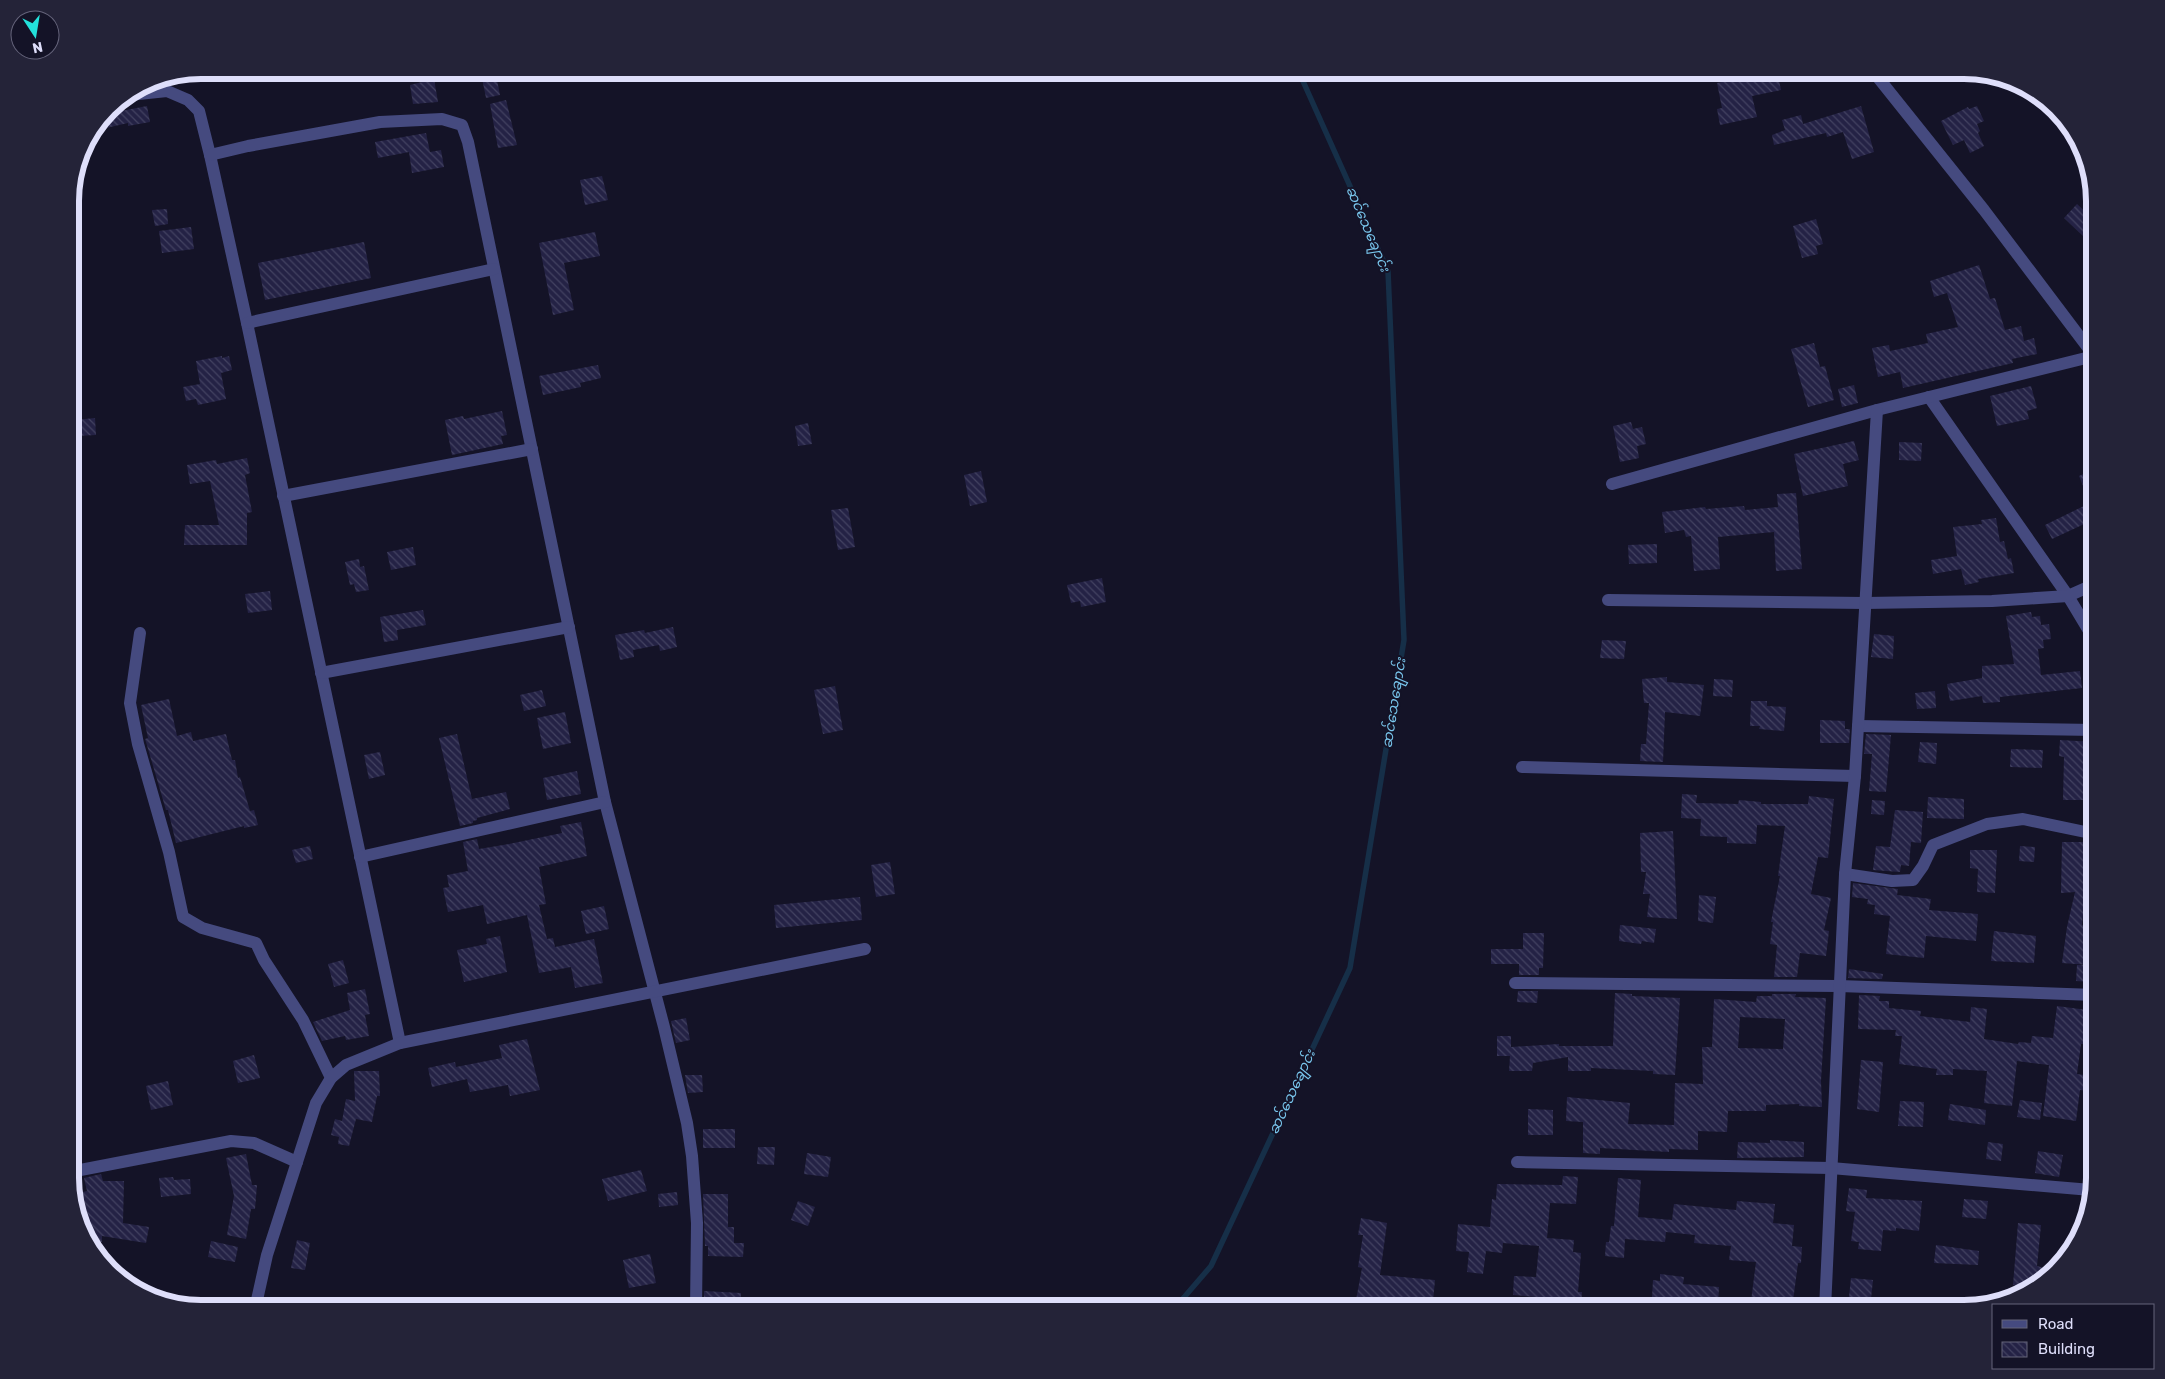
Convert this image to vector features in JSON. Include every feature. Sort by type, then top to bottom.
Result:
[{"type":"street","points":[[1879,79],[1984,210],[2086,346]]},
{"type":"street","points":[[143,93],[166,91],[188,100],[198,111],[210,155],[400,1043]]},
{"type":"street","points":[[210,155],[248,146],[380,122],[442,118],[462,125],[468,142],[605,802],[687,1123],[692,1156],[697,1223],[696,1300]]},
{"type":"street","points":[[247,323],[494,269]]},
{"type":"street","points":[[1612,484],[1877,410],[2086,359]]},
{"type":"street","points":[[1929,397],[2068,596],[2086,626]]},
{"type":"street","points":[[1825,1300],[1845,874],[1855,776],[1877,410]]},
{"type":"street","points":[[283,496],[532,449]]},
{"type":"street","points":[[1608,600],[1865,603],[1992,601],[2068,596],[2086,588]]},
{"type":"street","points":[[321,673],[569,627]]},
{"type":"street","points":[[140,633],[130,703],[138,744],[170,852],[183,917],[202,928],[256,943],[264,960],[303,1020],[331,1078]]},
{"type":"street","points":[[1858,726],[2086,730]]},
{"type":"street","points":[[1522,766],[1855,776]]},
{"type":"street","points":[[360,857],[605,802]]},
{"type":"street","points":[[1845,874],[1892,882],[1913,880],[1923,866],[1933,845],[1987,824],[2023,819],[2086,832]]},
{"type":"street","points":[[257,1300],[267,1255],[316,1103],[331,1078],[346,1065],[400,1043],[865,949]]},
{"type":"street","points":[[1515,983],[1839,986],[2086,995]]},
{"type":"street","points":[[79,1170],[231,1141],[254,1143],[297,1162]]},
{"type":"street","points":[[1517,1162],[1831,1168],[2085,1190]]},
{"type":"building","points":[[434,79],[438,102],[413,104],[410,85]]},
{"type":"building","points":[[482,79],[497,79],[500,95],[486,98]]},
{"type":"building","points":[[1737,79],[1779,79],[1781,90],[1752,96],[1757,117],[1720,125],[1717,109],[1722,108],[1717,83]]},
{"type":"building","points":[[506,100],[517,145],[498,148],[490,104]]},
{"type":"building","points":[[147,106],[150,122],[128,126],[128,123],[102,129],[121,110]]},
{"type":"building","points":[[1861,106],[1874,152],[1852,159],[1843,132],[1827,137],[1826,133],[1774,145],[1772,135],[1785,130],[1782,120],[1801,115],[1803,124]]},
{"type":"building","points":[[1977,106],[1984,121],[1977,124],[1980,131],[1978,133],[1984,146],[1970,153],[1964,140],[1953,145],[1941,121],[1968,107],[1969,109]]},
{"type":"building","points":[[426,133],[430,152],[441,150],[444,167],[412,173],[409,152],[378,158],[375,142]]},
{"type":"building","points":[[602,176],[608,200],[585,205],[580,180]]},
{"type":"building","points":[[2077,204],[2086,212],[2086,233],[2083,236],[2064,218]]},
{"type":"building","points":[[167,209],[168,224],[155,226],[152,210]]},
{"type":"building","points":[[1816,219],[1823,244],[1816,246],[1818,254],[1802,258],[1793,226]]},
{"type":"building","points":[[191,227],[194,249],[162,253],[159,231]]},
{"type":"building","points":[[595,232],[600,256],[564,263],[574,310],[553,315],[539,243]]},
{"type":"building","points":[[364,242],[371,278],[265,300],[258,263]]},
{"type":"building","points":[[1979,265],[1990,299],[1995,298],[2005,330],[2021,326],[2024,341],[2034,338],[2037,354],[2012,359],[2013,363],[1903,388],[1900,372],[1878,377],[1872,348],[1889,345],[1890,351],[1928,343],[1926,334],[1958,327],[1947,293],[1934,297],[1930,281]]},
{"type":"building","points":[[1814,343],[1820,367],[1825,366],[1834,400],[1808,407],[1791,349]]},
{"type":"building","points":[[222,356],[222,358],[229,356],[232,370],[221,373],[226,399],[198,405],[196,399],[186,401],[183,387],[200,384],[196,361]]},
{"type":"building","points":[[598,365],[601,378],[580,383],[581,387],[543,395],[539,376]]},
{"type":"building","points":[[1854,385],[1858,403],[1842,407],[1838,389]]},
{"type":"building","points":[[2031,386],[2037,408],[2027,411],[2029,419],[1997,426],[1990,396]]},
{"type":"building","points":[[502,411],[507,435],[501,436],[503,444],[452,455],[445,420],[463,416],[464,419]]},
{"type":"building","points":[[95,418],[96,435],[79,436],[79,420]]},
{"type":"building","points":[[1631,422],[1633,429],[1642,427],[1646,444],[1637,446],[1639,458],[1620,462],[1613,426]]},
{"type":"building","points":[[808,423],[812,444],[798,446],[795,426]]},
{"type":"building","points":[[1854,441],[1859,460],[1843,464],[1848,486],[1803,496],[1794,454]]},
{"type":"building","points":[[1899,442],[1922,443],[1921,461],[1899,460]]},
{"type":"building","points":[[247,458],[250,473],[245,475],[252,512],[247,513],[247,545],[184,545],[185,525],[219,525],[210,481],[190,484],[187,465],[216,460],[217,464]]},
{"type":"building","points":[[981,471],[987,502],[970,506],[964,475]]},
{"type":"building","points":[[2086,473],[2086,493],[2079,476]]},
{"type":"building","points":[[1796,493],[1802,569],[1776,571],[1774,532],[1718,537],[1720,569],[1694,571],[1691,536],[1686,537],[1684,530],[1665,533],[1662,512],[1705,507],[1706,509],[1744,506],[1745,510],[1778,507],[1777,494]]},
{"type":"building","points":[[2086,505],[2086,523],[2052,539],[2045,525]]},
{"type":"building","points":[[848,508],[855,547],[838,550],[831,510]]},
{"type":"building","points":[[1996,518],[2000,542],[2004,541],[2008,559],[2011,558],[2014,573],[1978,579],[1979,582],[1965,585],[1961,569],[1933,574],[1931,560],[1957,556],[1953,527],[1982,524],[1981,520]]},
{"type":"building","points":[[1657,544],[1657,563],[1629,564],[1628,545]]},
{"type":"building","points":[[413,547],[416,565],[391,570],[387,552]]},
{"type":"building","points":[[359,559],[360,567],[364,566],[369,590],[356,592],[354,584],[350,585],[345,562]]},
{"type":"building","points":[[1102,578],[1106,602],[1081,607],[1080,601],[1071,603],[1067,585]]},
{"type":"building","points":[[270,591],[272,610],[248,613],[245,594]]},
{"type":"building","points":[[423,610],[426,625],[397,630],[398,640],[384,642],[380,617]]},
{"type":"building","points":[[2031,612],[2032,617],[2040,616],[2041,625],[2049,624],[2051,639],[2043,640],[2044,648],[2038,649],[2041,675],[2080,671],[2082,688],[2000,697],[2000,702],[1983,703],[1982,696],[1950,701],[1947,684],[1982,678],[1982,666],[2014,664],[2006,616]]},
{"type":"building","points":[[673,627],[677,647],[660,651],[659,645],[633,650],[634,657],[620,660],[615,635],[644,630],[645,633]]},
{"type":"building","points":[[1874,634],[1894,636],[1893,659],[1871,657]]},
{"type":"building","points":[[1602,640],[1626,641],[1624,659],[1600,658]]},
{"type":"building","points":[[1667,677],[1667,682],[1704,685],[1700,716],[1665,712],[1663,762],[1640,761],[1641,744],[1646,744],[1649,703],[1644,703],[1642,679]]},
{"type":"building","points":[[1714,679],[1733,680],[1732,697],[1713,696]]},
{"type":"building","points":[[835,686],[843,730],[823,734],[814,690]]},
{"type":"building","points":[[542,690],[546,706],[524,711],[520,695]]},
{"type":"building","points":[[1935,691],[1936,708],[1917,709],[1915,693]]},
{"type":"building","points":[[169,699],[177,736],[191,732],[193,741],[226,734],[232,760],[235,760],[238,778],[240,777],[250,811],[254,810],[258,825],[244,828],[244,826],[176,843],[168,810],[166,810],[145,739],[148,738],[141,705]]},
{"type":"building","points":[[1751,701],[1767,701],[1767,706],[1786,707],[1784,731],[1759,729],[1760,726],[1750,726]]},
{"type":"building","points":[[565,712],[571,743],[543,749],[537,718]]},
{"type":"building","points":[[1820,720],[1845,721],[1845,729],[1850,729],[1849,743],[1820,743]]},
{"type":"building","points":[[457,734],[472,799],[506,792],[510,809],[477,818],[473,823],[460,826],[439,738]]},
{"type":"building","points":[[1866,734],[1891,735],[1886,792],[1869,791],[1872,754],[1864,754]]},
{"type":"building","points":[[2060,740],[2086,741],[2086,800],[2063,800],[2064,757],[2059,756]]},
{"type":"building","points":[[1920,742],[1937,743],[1936,764],[1918,762]]},
{"type":"building","points":[[2011,749],[2043,750],[2042,768],[2010,767]]},
{"type":"building","points":[[380,752],[385,775],[369,779],[364,755]]},
{"type":"building","points":[[577,771],[581,794],[547,800],[543,778]]},
{"type":"building","points":[[1682,794],[1697,795],[1696,803],[1738,804],[1739,800],[1761,802],[1761,804],[1808,804],[1809,796],[1834,799],[1828,858],[1818,857],[1811,894],[1831,898],[1824,930],[1829,931],[1826,956],[1800,953],[1797,977],[1774,977],[1777,945],[1770,944],[1773,922],[1771,922],[1780,876],[1778,876],[1785,826],[1757,825],[1756,844],[1727,843],[1727,837],[1700,836],[1701,819],[1681,818]]},
{"type":"building","points":[[1928,797],[1964,799],[1964,819],[1927,818]]},
{"type":"building","points":[[1872,800],[1885,801],[1884,815],[1871,814]]},
{"type":"building","points":[[1895,810],[1923,812],[1921,843],[1911,842],[1909,866],[1901,865],[1900,872],[1873,870],[1876,846],[1890,847]]},
{"type":"building","points":[[581,822],[587,856],[539,867],[546,904],[539,905],[547,939],[553,938],[555,947],[594,939],[603,983],[575,988],[571,967],[539,973],[527,915],[487,924],[483,905],[448,912],[443,888],[449,887],[447,875],[468,871],[463,842],[477,839],[479,849],[509,844],[562,833],[560,826]]},
{"type":"building","points":[[1673,831],[1677,919],[1647,917],[1650,894],[1643,894],[1646,872],[1641,872],[1640,833]]},
{"type":"building","points":[[2062,842],[2086,842],[2082,925],[2086,925],[2086,965],[2062,963],[2067,927],[2075,892],[2061,893]]},
{"type":"building","points":[[310,846],[313,859],[296,863],[292,850]]},
{"type":"building","points":[[2020,846],[2035,847],[2034,862],[2019,861]]},
{"type":"building","points":[[1970,850],[1997,850],[1995,893],[1977,892],[1978,869],[1970,868]]},
{"type":"building","points":[[890,862],[895,894],[876,897],[871,865]]},
{"type":"building","points":[[1853,883],[1898,889],[1897,895],[1931,899],[1929,910],[1978,914],[1976,941],[1926,936],[1924,958],[1886,954],[1890,916],[1874,914],[1875,905],[1867,904],[1868,899],[1852,897]]},
{"type":"building","points":[[1699,895],[1716,897],[1713,923],[1698,921]]},
{"type":"building","points":[[860,897],[862,920],[776,928],[774,905]]},
{"type":"building","points":[[604,906],[609,929],[586,934],[581,911]]},
{"type":"building","points":[[1620,925],[1656,929],[1654,943],[1642,941],[1641,944],[1619,941]]},
{"type":"building","points":[[1994,931],[2036,936],[2034,963],[1991,961]]},
{"type":"building","points":[[1523,933],[1544,933],[1543,968],[1539,968],[1539,975],[1519,975],[1519,964],[1491,964],[1491,949],[1523,949]]},
{"type":"building","points":[[500,936],[507,972],[464,982],[457,950],[487,944],[486,939]]},
{"type":"building","points":[[343,960],[349,983],[334,987],[328,964]]},
{"type":"building","points":[[2077,965],[2086,965],[2086,982],[2076,981]]},
{"type":"building","points":[[1849,969],[1883,974],[1882,979],[1848,978]]},
{"type":"building","points":[[365,989],[370,1014],[365,1015],[369,1036],[346,1040],[345,1036],[322,1041],[313,1022],[350,1010],[347,993]]},
{"type":"building","points":[[1518,991],[1538,991],[1537,1003],[1517,1002]]},
{"type":"building","points":[[1615,993],[1632,994],[1632,996],[1680,998],[1675,1075],[1653,1074],[1653,1071],[1591,1068],[1591,1071],[1568,1071],[1568,1057],[1533,1063],[1532,1071],[1509,1071],[1510,1056],[1497,1056],[1497,1036],[1511,1036],[1511,1047],[1559,1044],[1559,1046],[1613,1046]]},
{"type":"building","points":[[1772,994],[1796,994],[1795,997],[1826,998],[1821,1081],[1822,1107],[1799,1106],[1799,1104],[1766,1105],[1766,1111],[1728,1111],[1727,1132],[1698,1131],[1698,1150],[1669,1149],[1669,1152],[1600,1148],[1600,1154],[1583,1153],[1583,1122],[1566,1121],[1567,1097],[1630,1103],[1628,1124],[1674,1125],[1675,1083],[1703,1084],[1702,1047],[1712,1047],[1714,999],[1756,1002],[1757,996],[1772,996]],"holes":[[[1740,1017],[1785,1019],[1783,1049],[1738,1048]]]},
{"type":"building","points":[[1859,995],[1880,996],[1879,1001],[1889,1001],[1889,1008],[1921,1011],[1920,1016],[1970,1022],[1971,1007],[1987,1009],[1984,1039],[2018,1044],[2019,1042],[2031,1043],[2032,1036],[2053,1038],[2057,1006],[2086,1010],[2086,1044],[2081,1044],[2077,1074],[2086,1075],[2086,1091],[2080,1090],[2076,1121],[2043,1116],[2049,1065],[2017,1061],[2012,1106],[1984,1103],[1987,1071],[1953,1069],[1953,1075],[1936,1075],[1937,1069],[1899,1064],[1902,1036],[1895,1036],[1896,1030],[1858,1029]]},
{"type":"building","points":[[686,1018],[690,1040],[676,1043],[671,1021]]},
{"type":"building","points":[[527,1039],[540,1090],[510,1096],[508,1085],[470,1092],[467,1079],[432,1087],[428,1068],[455,1062],[456,1067],[502,1058],[499,1045]]},
{"type":"building","points":[[254,1055],[260,1078],[238,1083],[233,1061]]},
{"type":"building","points":[[1861,1060],[1883,1062],[1879,1112],[1857,1109]]},
{"type":"building","points":[[354,1071],[379,1071],[380,1096],[377,1096],[372,1122],[356,1119],[349,1146],[338,1144],[339,1137],[331,1135],[335,1119],[342,1121],[346,1099],[355,1101]]},
{"type":"building","points":[[685,1075],[702,1075],[703,1092],[688,1093]]},
{"type":"building","points":[[168,1081],[173,1105],[151,1110],[146,1086]]},
{"type":"building","points":[[2020,1100],[2042,1103],[2040,1120],[2017,1117]]},
{"type":"building","points":[[1900,1101],[1924,1102],[1923,1127],[1898,1126]]},
{"type":"building","points":[[1950,1104],[1986,1110],[1985,1125],[1948,1120]]},
{"type":"building","points":[[1528,1109],[1553,1110],[1553,1135],[1528,1135]]},
{"type":"building","points":[[703,1129],[735,1129],[735,1148],[703,1148]]},
{"type":"building","points":[[1770,1140],[1804,1142],[1804,1157],[1737,1158],[1738,1142],[1770,1143]]},
{"type":"building","points":[[1988,1142],[2003,1144],[2001,1161],[1986,1159]]},
{"type":"building","points":[[758,1147],[775,1147],[774,1165],[757,1164]]},
{"type":"building","points":[[2038,1151],[2063,1155],[2059,1177],[2035,1173]]},
{"type":"building","points":[[807,1153],[831,1157],[828,1177],[804,1174]]},
{"type":"building","points":[[246,1154],[252,1185],[257,1185],[255,1209],[251,1209],[246,1239],[227,1235],[234,1196],[226,1158]]},
{"type":"building","points":[[641,1170],[647,1191],[608,1201],[602,1179]]},
{"type":"building","points":[[101,1174],[103,1181],[124,1181],[123,1223],[149,1227],[146,1243],[102,1236],[102,1242],[97,1242],[88,1225],[81,1202],[80,1193],[87,1191],[84,1178]]},
{"type":"building","points":[[1563,1176],[1578,1177],[1576,1204],[1550,1203],[1547,1238],[1574,1240],[1573,1252],[1581,1253],[1578,1292],[1582,1292],[1582,1300],[1561,1300],[1513,1295],[1514,1276],[1536,1277],[1539,1246],[1503,1243],[1502,1253],[1486,1251],[1483,1274],[1467,1272],[1469,1252],[1456,1251],[1458,1224],[1490,1227],[1492,1199],[1496,1200],[1497,1184],[1562,1185]]},
{"type":"building","points":[[173,1177],[174,1180],[190,1179],[191,1194],[161,1197],[159,1178]]},
{"type":"building","points":[[1618,1178],[1641,1180],[1638,1217],[1672,1220],[1674,1204],[1736,1210],[1737,1201],[1775,1204],[1773,1223],[1794,1225],[1792,1246],[1802,1247],[1801,1263],[1798,1263],[1793,1300],[1751,1300],[1756,1262],[1729,1260],[1731,1246],[1694,1243],[1695,1235],[1666,1232],[1665,1242],[1625,1239],[1624,1258],[1605,1256],[1606,1242],[1609,1242],[1611,1226],[1614,1226]]},
{"type":"building","points":[[1849,1188],[1867,1190],[1866,1198],[1922,1201],[1919,1231],[1896,1228],[1896,1231],[1883,1230],[1881,1251],[1858,1249],[1859,1242],[1851,1241],[1855,1212],[1846,1211]]},
{"type":"building","points":[[677,1192],[678,1205],[659,1207],[658,1194]]},
{"type":"building","points":[[703,1194],[728,1194],[728,1227],[734,1227],[734,1243],[744,1243],[743,1257],[708,1256],[708,1246],[705,1246]]},
{"type":"building","points":[[1964,1199],[1988,1201],[1986,1219],[1962,1217]]},
{"type":"building","points":[[798,1201],[815,1207],[808,1226],[791,1220]]},
{"type":"building","points":[[1361,1218],[1387,1223],[1380,1275],[1435,1280],[1433,1300],[1388,1297],[1388,1300],[1370,1297],[1369,1300],[1356,1300],[1362,1268],[1358,1267],[1363,1235],[1358,1235]]},
{"type":"building","points":[[2018,1223],[2041,1225],[2037,1266],[2046,1269],[2021,1286],[2013,1285]]},
{"type":"building","points":[[297,1240],[310,1243],[305,1270],[291,1268]]},
{"type":"building","points":[[211,1241],[238,1247],[235,1262],[208,1257]]},
{"type":"building","points":[[1936,1245],[1979,1251],[1978,1265],[1934,1263]]},
{"type":"building","points":[[650,1254],[656,1283],[629,1288],[623,1260]]},
{"type":"building","points":[[1660,1274],[1684,1277],[1683,1284],[1719,1287],[1718,1300],[1658,1300],[1658,1297],[1652,1297],[1653,1280],[1660,1281]]},
{"type":"building","points":[[1851,1278],[1873,1280],[1871,1300],[1849,1300]]},
{"type":"building","points":[[704,1291],[741,1293],[741,1300],[704,1300]]},
{"type":"waterway","name":"ဆင်သေချောင်း","points":[[1182,1300],[1211,1266],[1350,968],[1404,640],[1388,271],[1302,79]]}]
